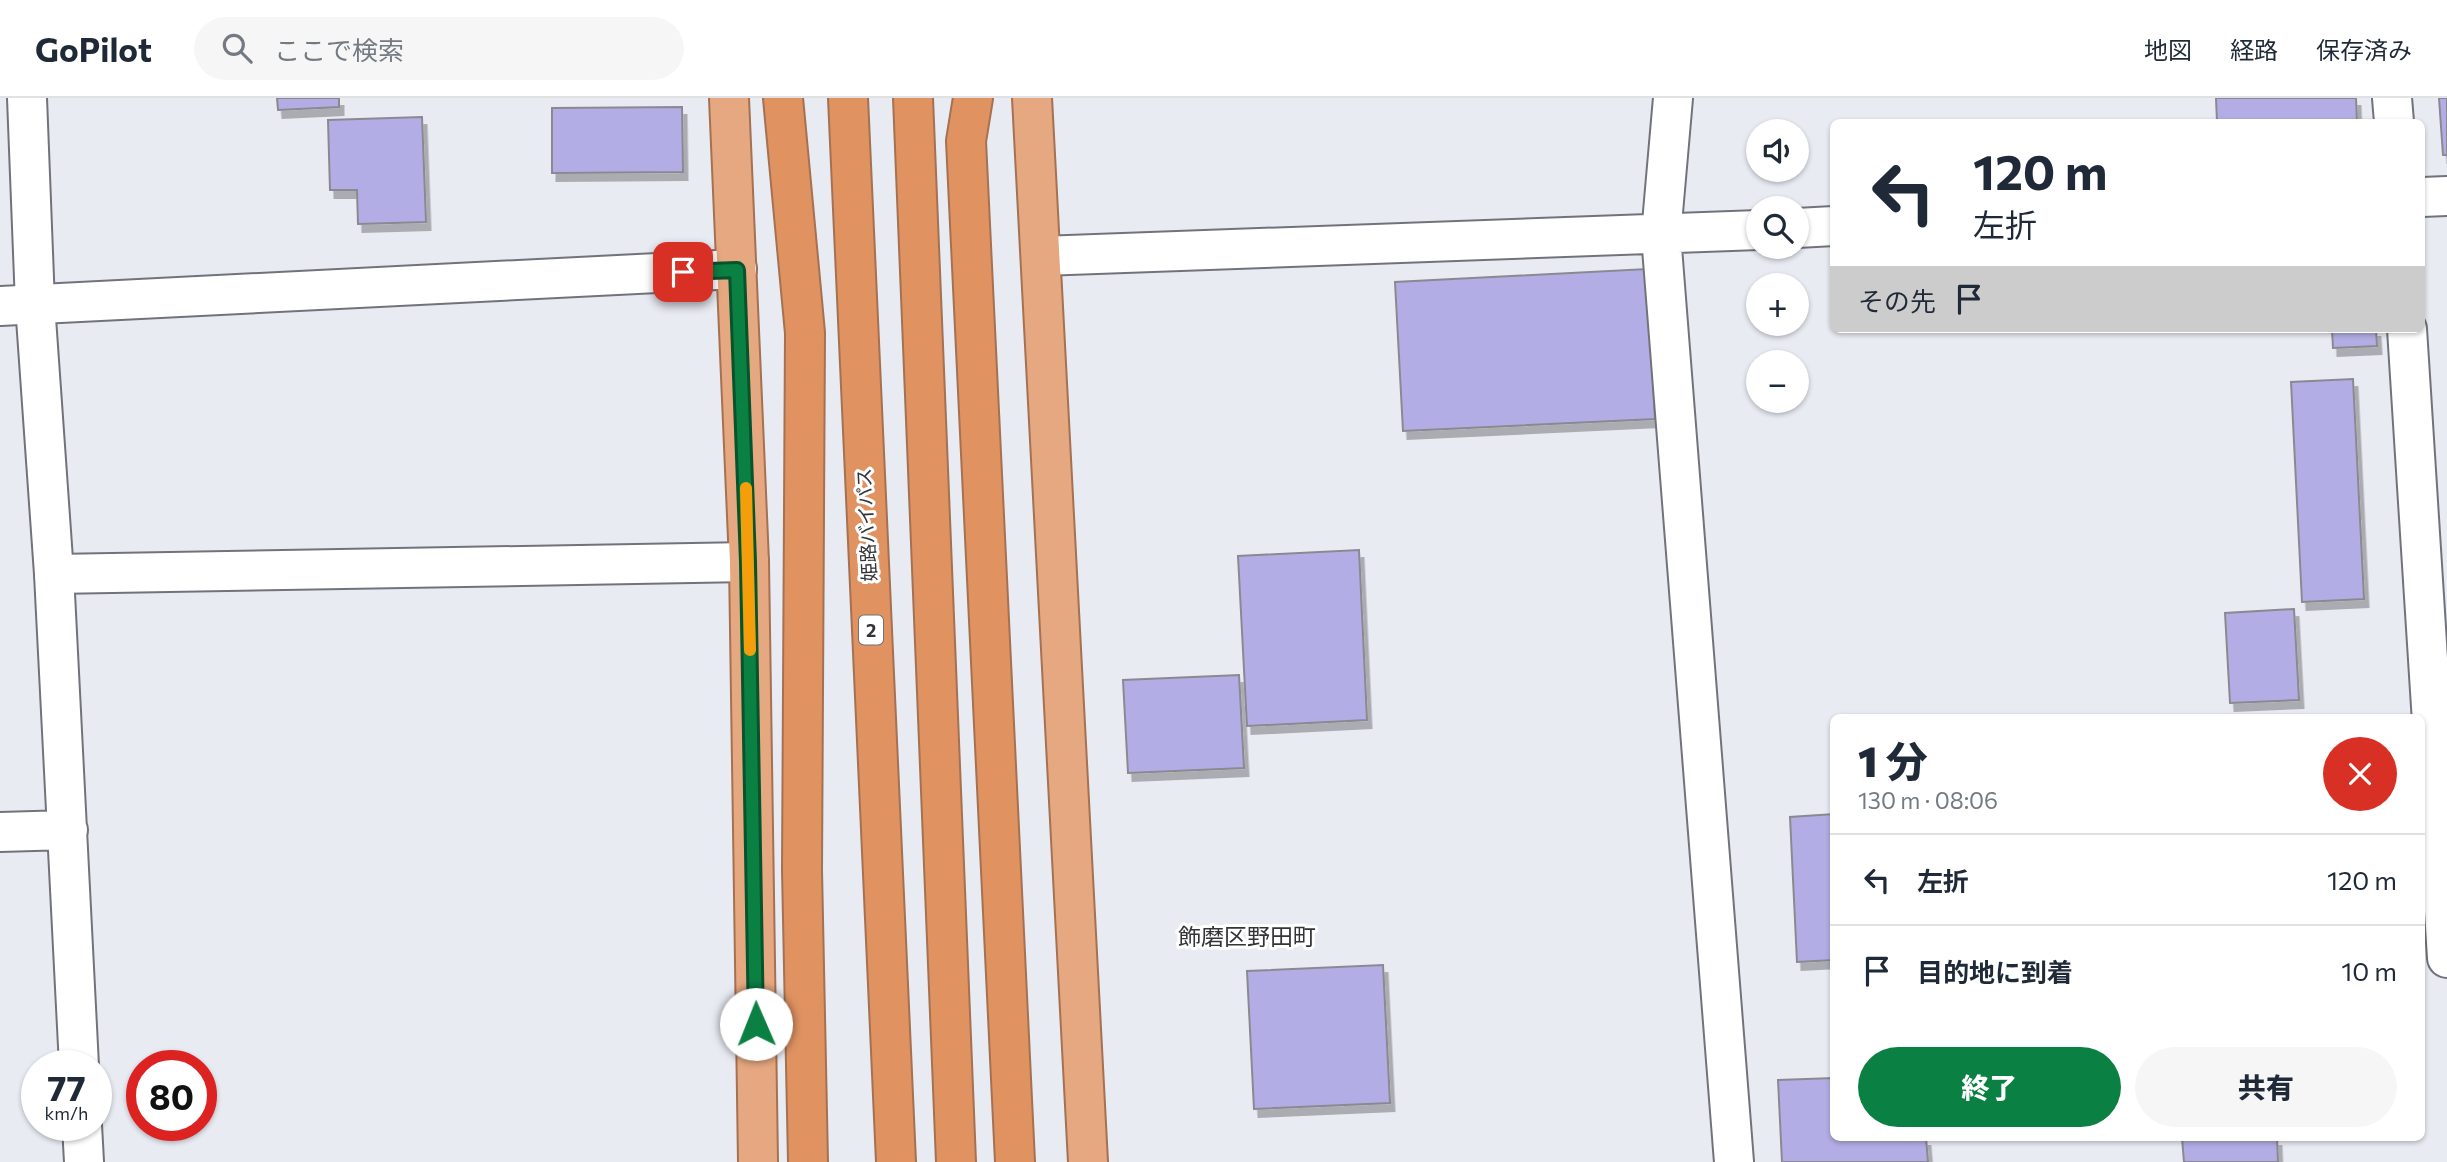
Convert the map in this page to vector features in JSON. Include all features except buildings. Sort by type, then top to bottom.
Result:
[{"type":"highway","points":[[729,98],[748,562],[758,1162]]},
{"type":"highway","points":[[783,98],[805,332],[802,870],[808,1162]]},
{"type":"highway","name":"姫路バイパス","points":[[848,98],[896,1162]]},
{"type":"highway","points":[[913,98],[956,1162]]},
{"type":"highway","points":[[973,98],[966,141],[1015,1162]]},
{"type":"highway","points":[[1032,98],[1088,1162]]},
{"type":"street","points":[[27,98],[18,305],[54,574],[78,1050]]},
{"type":"street","points":[[1673,98],[1661,235],[1734,1162]]},
{"type":"street","points":[[2392,98],[2393,119]]},
{"type":"street","points":[[2425,197],[2447,196]]},
{"type":"street","points":[[1809,227],[1830,226]]},
{"type":"street","points":[[1041,256],[1746,231]]},
{"type":"street","points":[[18,305],[737,270]]},
{"type":"street","points":[[2407,333],[2447,958]]},
{"type":"street","points":[[54,574],[748,562]]},
{"type":"street","points":[[0,832],[68,830]]},
{"type":"street","points":[[83,1141],[84,1162]]},
{"type":"slow traffic","points":[[746,488],[750,650]]},
{"type":"district","name":"飾磨区野田町","points":[[1247,936]]},
{"type":"route","points":[[683,272],[737,270],[748,562],[756,1024]]}]
